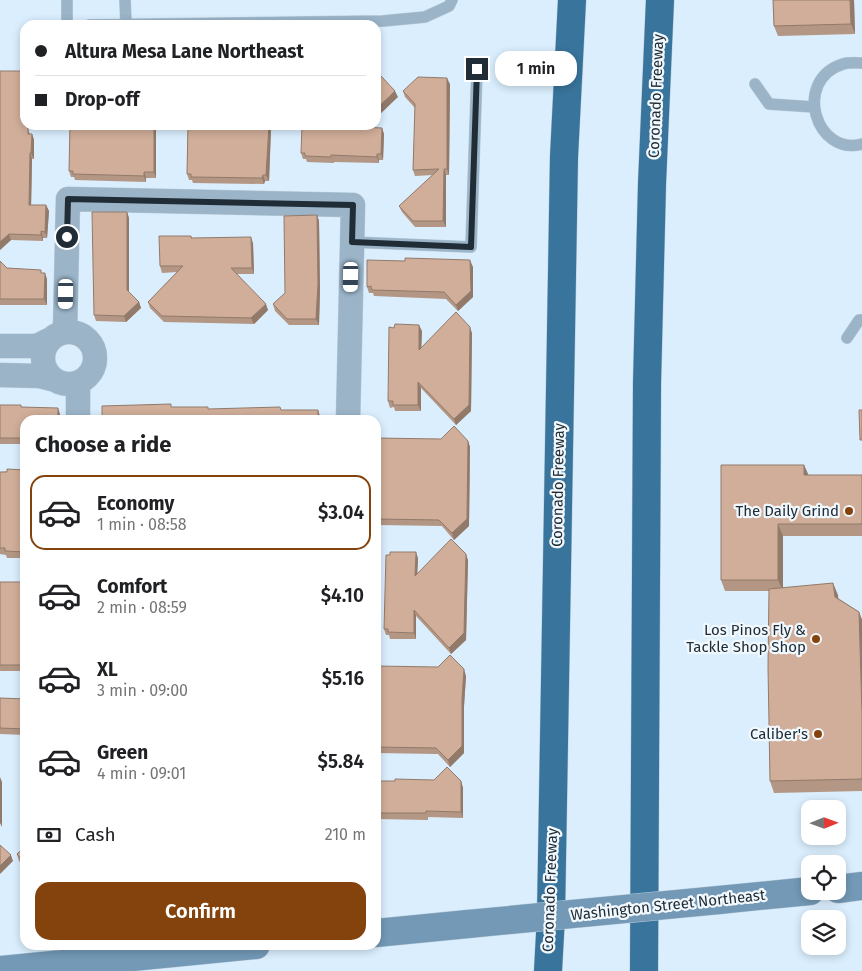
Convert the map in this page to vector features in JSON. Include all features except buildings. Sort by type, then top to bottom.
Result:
[{"type":"highway","name":"Coronado Freeway","points":[[548,971],[551,916],[564,157],[572,0]]},
{"type":"highway","name":"Coronado Freeway","points":[[644,971],[647,384],[652,174],[660,0]]},
{"type":"street","points":[[52,378],[44,365],[43,356],[45,348],[57,336],[68,199],[353,205],[348,415]]},
{"type":"street","points":[[0,346],[36,346],[57,336],[74,332],[82,335],[89,341],[94,350],[95,358],[90,374],[76,383],[68,384],[40,376],[0,375]]},
{"type":"street","points":[[76,383],[78,415]]},
{"type":"street","points":[[846,888],[862,886]]},
{"type":"street","name":"Washington Street Northeast","points":[[381,933],[801,892]]},
{"type":"street","points":[[0,970],[205,950]]},
{"type":"lane","points":[[67,0],[67,20]]},
{"type":"lane","points":[[125,0],[126,20]]},
{"type":"lane","points":[[381,21],[425,17],[449,6],[452,0]]},
{"type":"lane","points":[[862,63],[845,63],[835,67],[817,85],[814,100],[816,117],[824,132],[834,140],[847,145],[862,144]]},
{"type":"lane","points":[[352,242],[471,247],[477,69]]},
{"type":"lane","points":[[755,84],[769,104],[814,107]]},
{"type":"lane","points":[[847,338],[859,320],[862,320]]},
{"type":"place","name":"The Daily Grind","points":[[849,511]]},
{"type":"place","name":"Los Pinos Fly & Tackle Shop Shop","points":[[816,639]]},
{"type":"place","name":"Caliber's","points":[[818,734]]},
{"type":"route","points":[[67,237],[68,199],[353,205],[352,242],[471,247],[477,69]]}]
